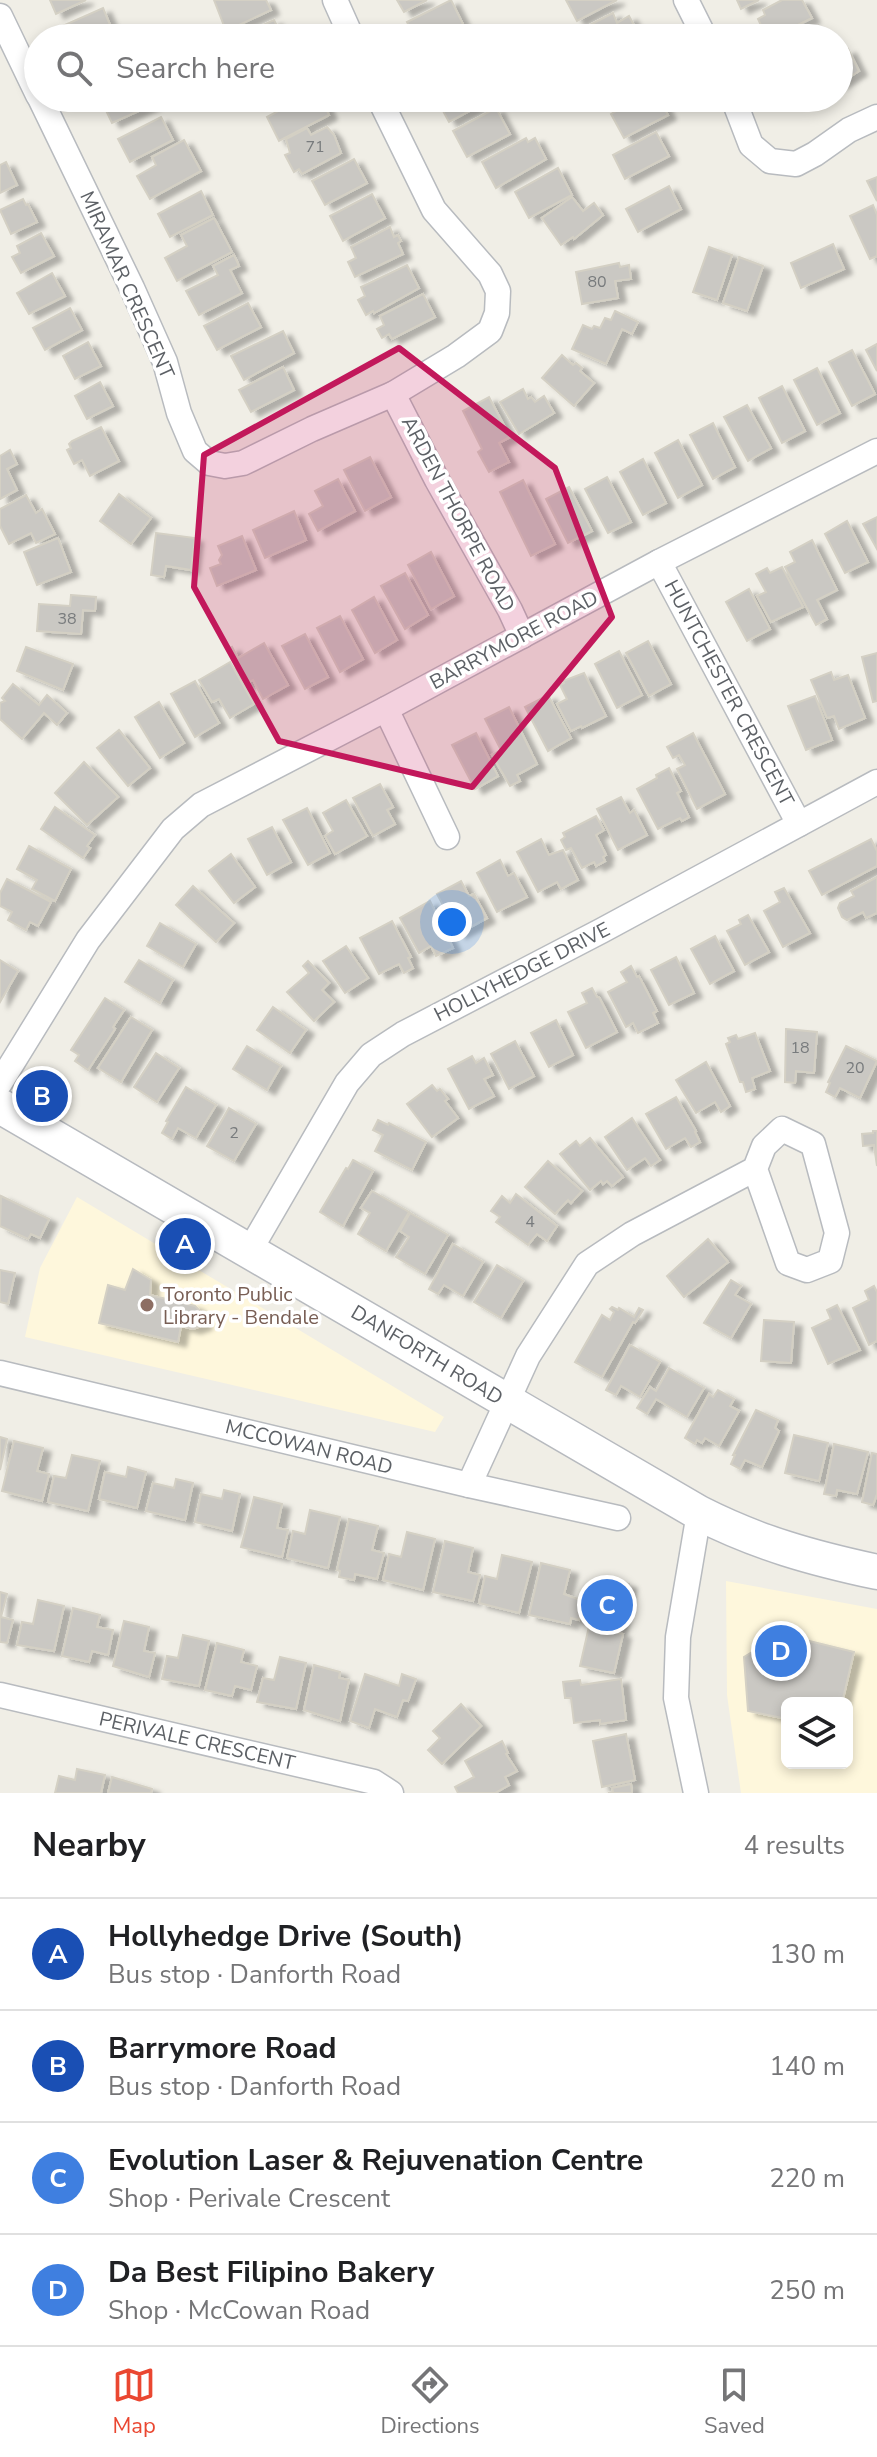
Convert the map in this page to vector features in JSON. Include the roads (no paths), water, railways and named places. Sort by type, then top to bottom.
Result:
[{"type":"main road","name":"DANFORTH ROAD","points":[[0,1106],[699,1513],[730,1529],[794,1552],[877,1572]]},
{"type":"street","points":[[335,0],[346,24]]},
{"type":"street","points":[[686,0],[698,24]]},
{"type":"street","name":"MIRAMAR CRESCENT","points":[[0,16],[24,65]]},
{"type":"street","name":"MIRAMAR CRESCENT","points":[[47,112],[165,362],[179,413],[195,451],[209,463],[225,466],[243,463],[393,394],[456,356],[490,331],[497,313],[498,291],[490,274],[434,210],[386,112]]},
{"type":"street","points":[[738,112],[751,145],[770,161],[796,164],[849,130],[877,117]]},
{"type":"street","name":"ARDEN THORPE ROAD","points":[[393,394],[522,636]]},
{"type":"street","name":"BARRYMORE ROAD","points":[[0,1083],[88,940],[173,829],[201,805],[659,562],[877,451]]},
{"type":"street","name":"HUNTCHESTER CRESCENT","points":[[659,562],[799,824]]},
{"type":"street","points":[[386,709],[447,837]]},
{"type":"street","name":"HOLLYHEDGE DRIVE","points":[[250,1250],[347,1083],[371,1055],[403,1034],[877,782]]},
{"type":"street","points":[[469,1485],[528,1356],[587,1264],[632,1234],[755,1169],[764,1146],[782,1129],[813,1144],[837,1233],[830,1261],[807,1270],[788,1263],[755,1169]]},
{"type":"street","name":"MCCOWAN ROAD","points":[[0,1373],[618,1518]]},
{"type":"street","points":[[696,1793],[676,1698],[678,1637],[699,1513]]},
{"type":"street","name":"PERIVALE CRESCENT","points":[[0,1695],[374,1782],[391,1793]]},
{"type":"place","name":"Barrymore Road","points":[[42,1096]]},
{"type":"place","name":"Hollyhedge Drive (South)","points":[[185,1244]]},
{"type":"place","name":"Toronto Public Library - Bendale","points":[[147,1305]]},
{"type":"place","name":"Evolution Laser & Rejuvenation Centre","points":[[607,1605]]},
{"type":"place","name":"Da Best Filipino Bakery","points":[[781,1651]]}]
